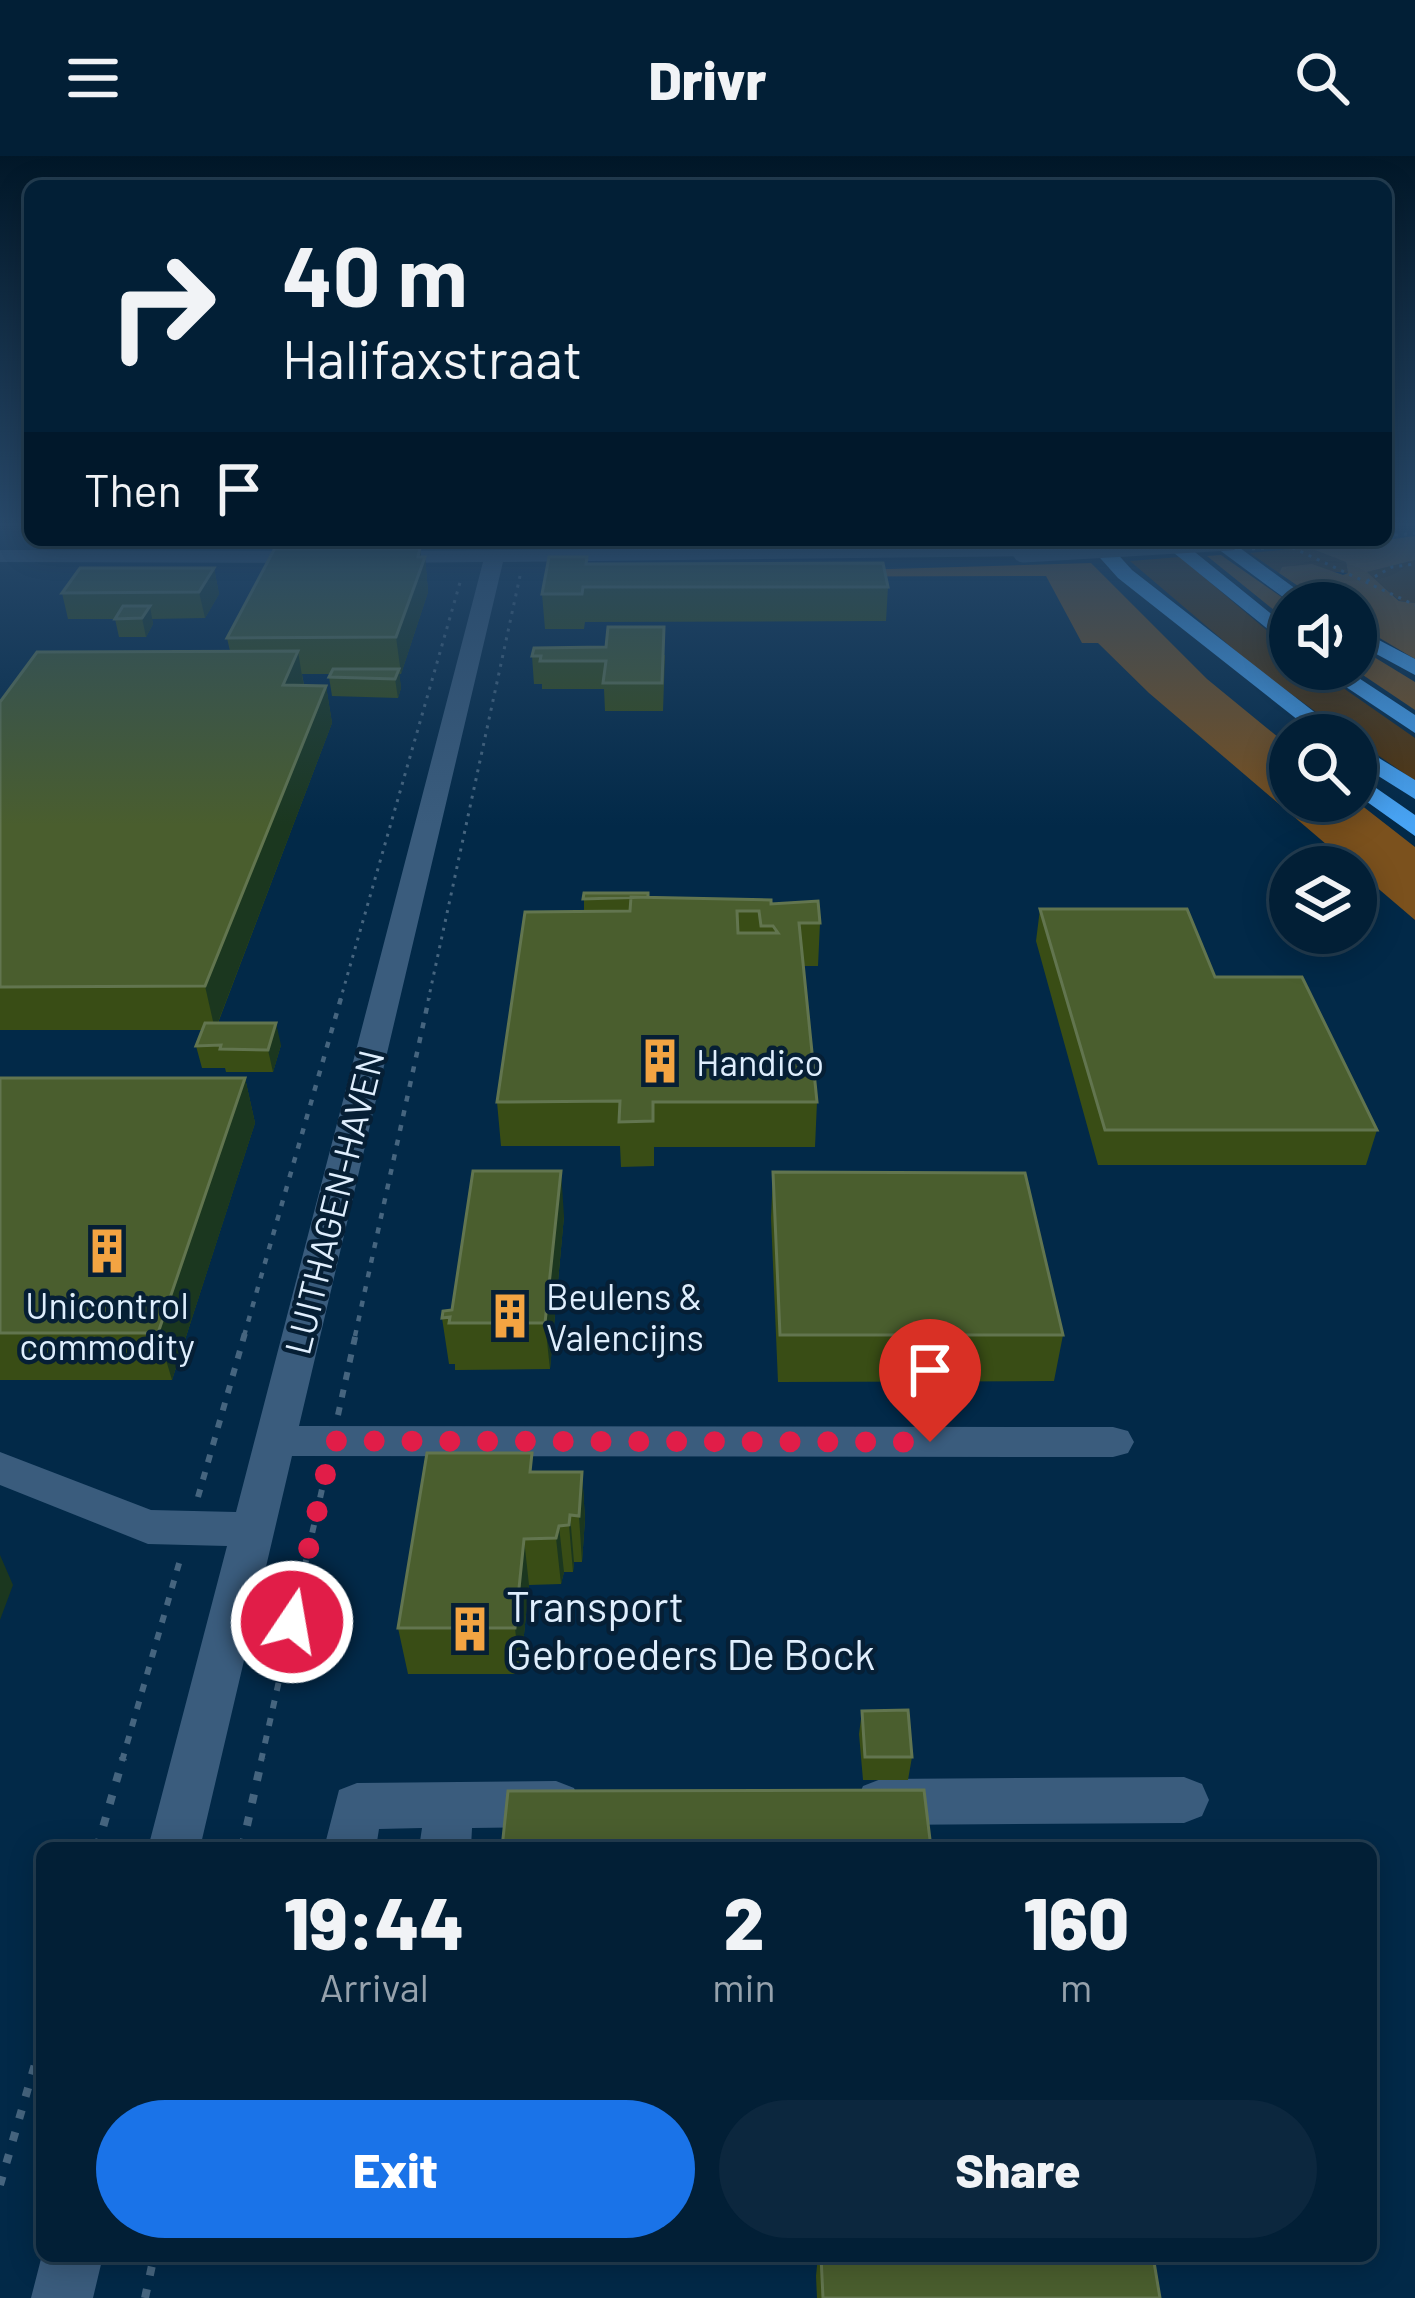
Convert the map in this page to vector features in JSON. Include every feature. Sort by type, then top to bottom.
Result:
[{"type":"highway","points":[[1172,627],[1273,714]]},
{"type":"highway","points":[[1193,627],[1305,714]]},
{"type":"highway","points":[[1377,646],[1415,668]]},
{"type":"highway","points":[[1361,690],[1415,726]]},
{"type":"highway","points":[[1377,765],[1415,791]]},
{"type":"highway","points":[[1377,798],[1407,821]]},
{"type":"street","name":"LUITHAGEN-HAVEN","points":[[175,1842],[477,627]]},
{"type":"street","points":[[275,1441],[1114,1442]]},
{"type":"street","points":[[0,1468],[148,1527],[252,1530]]},
{"type":"street","points":[[828,1802],[1184,1800]]},
{"type":"street","points":[[351,1842],[357,1806],[447,1826],[591,1804]]},
{"type":"street","points":[[62,2298],[71,2262]]},
{"type":"path","points":[[99,1842],[447,627]]},
{"type":"path","points":[[243,1842],[509,627]]},
{"type":"path","points":[[0,2185],[36,2060]]},
{"type":"path","points":[[146,2298],[153,2262]]},
{"type":"shaded area","points":[[1073,627],[1155,627],[1207,679],[1269,730],[1269,795],[1149,693],[1098,643],[1082,643]]},
{"type":"shaded area","points":[[1207,627],[1263,627],[1269,632],[1269,678]]},
{"type":"shaded area","points":[[1377,627],[1415,627],[1415,659],[1377,636]]},
{"type":"shaded area","points":[[1377,659],[1415,682],[1415,710],[1377,684]]},
{"type":"shaded area","points":[[1286,690],[1346,690],[1415,738],[1415,781],[1377,755],[1377,714],[1319,714]]},
{"type":"shaded area","points":[[1377,817],[1415,847],[1415,920],[1377,888],[1377,846],[1328,846],[1300,822],[1377,822]]},
{"type":"building","points":[[233,627],[400,627],[396,637],[227,638]]},
{"type":"building","points":[[608,627],[664,627],[662,683],[603,683],[606,661],[540,661],[541,656],[532,656],[534,648],[606,647]]},
{"type":"building","points":[[298,651],[283,685],[326,686],[205,986],[0,987],[0,702],[37,652]]},
{"type":"building","points":[[333,669],[399,669],[395,679],[329,677]]},
{"type":"building","points":[[584,893],[648,893],[648,897],[583,899]]},
{"type":"building","name":"Handico","points":[[631,897],[771,900],[771,904],[818,901],[820,923],[799,923],[817,1102],[653,1102],[653,1121],[619,1122],[620,1101],[497,1102],[525,912],[630,911]],"holes":[[[737,911],[759,911],[761,926],[773,926],[778,933],[738,933]]]},
{"type":"building","points":[[1040,909],[1187,909],[1215,977],[1302,977],[1377,1130],[1105,1130]]},
{"type":"building","points":[[205,1023],[276,1023],[268,1050],[196,1046]]},
{"type":"building","name":"Unicontrol commodity","points":[[0,1078],[245,1078],[158,1333],[0,1333]]},
{"type":"building","name":"Beulens & Valencijns","points":[[473,1171],[561,1171],[545,1323],[449,1323],[450,1317],[442,1318],[443,1311],[452,1310]]},
{"type":"building","points":[[773,1172],[1025,1173],[1063,1335],[780,1335]]},
{"type":"building","points":[[427,1453],[532,1453],[530,1472],[582,1472],[579,1516],[570,1515],[569,1525],[559,1526],[556,1538],[524,1539],[515,1628],[398,1628]]},
{"type":"building","points":[[908,1710],[912,1757],[865,1757],[862,1711]]},
{"type":"building","points":[[924,1790],[930,1842],[503,1842],[508,1791]]},
{"type":"building","points":[[821,2262],[1154,2262],[1160,2298],[823,2298]]},
{"type":"place","name":"Handico","points":[[660,1061]]},
{"type":"place","name":"Unicontrol commodity","points":[[107,1251]]},
{"type":"place","name":"Beulens & Valencijns","points":[[510,1316]]},
{"type":"place","name":"Transport Gebroeders De Bock","points":[[470,1629]]},
{"type":"route","points":[[292,1622],[333,1441],[930,1442]]}]
